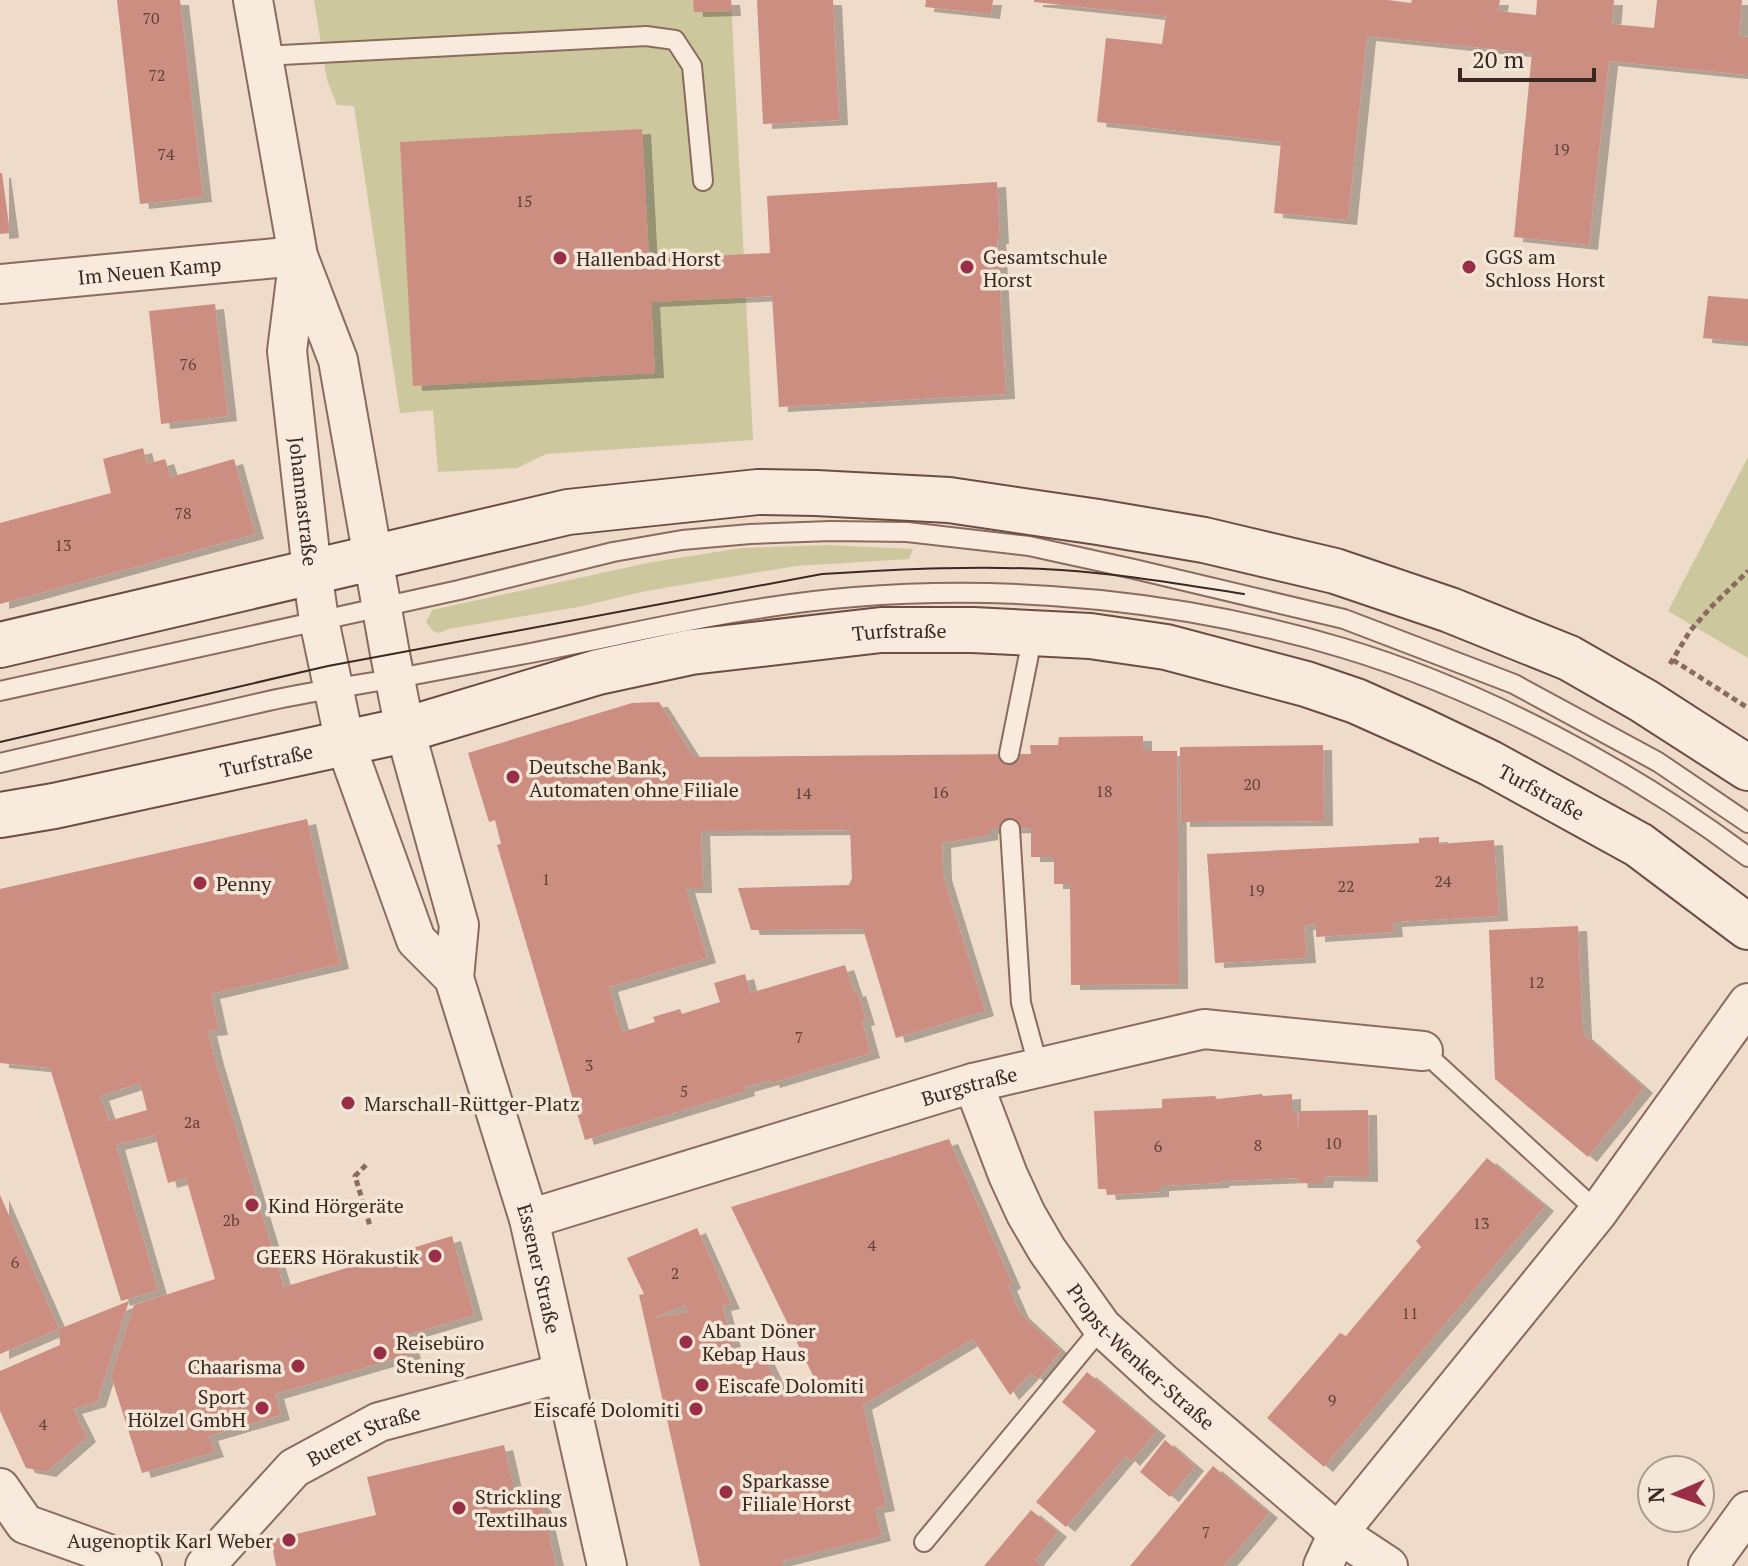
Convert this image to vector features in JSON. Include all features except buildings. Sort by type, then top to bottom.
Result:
[{"type":"main road","points":[[0,645],[568,512],[758,492],[949,500],[1188,538],[1335,571],[1450,610],[1569,658],[1644,701],[1748,768]]},
{"type":"main road","name":"Turfstraße","points":[[0,815],[405,730],[598,672],[691,652],[881,630],[973,630],[1090,636],[1166,647],[1306,684],[1356,701],[1490,763],[1639,845],[1748,927]]},
{"type":"street","name":"Johannastraße","points":[[253,0],[298,256],[338,360],[405,730]]},
{"type":"street","name":"Johannastraße","points":[[298,256],[287,351],[319,620],[345,743]]},
{"type":"street","name":"Im Neuen Kamp","points":[[0,284],[298,256]]},
{"type":"street","name":"Essener Straße","points":[[405,730],[459,925],[454,978],[529,1219],[607,1566]]},
{"type":"street","name":"Essener Straße","points":[[345,743],[416,940],[454,978]]},
{"type":"street","points":[[1330,1550],[1598,1212],[1748,1003]]},
{"type":"street","name":"Burgstraße","points":[[529,1219],[973,1083],[1204,1029],[1423,1051]]},
{"type":"street","name":"Propst-Wenker-Straße","points":[[973,1083],[1026,1214],[1047,1250],[1102,1327],[1163,1383],[1330,1550],[1388,1566]]},
{"type":"street","name":"Buerer Straße","points":[[205,1566],[294,1468],[379,1422],[563,1373]]},
{"type":"street","points":[[0,1488],[25,1524],[142,1566]]},
{"type":"street","points":[[1708,1566],[1748,1511]]},
{"type":"lane","points":[[263,56],[646,36],[675,40],[692,66],[703,181]]},
{"type":"lane","points":[[0,691],[459,590],[613,552],[696,539],[804,532],[907,532],[1029,546],[1344,619],[1514,684],[1658,762],[1748,823]]},
{"type":"lane","points":[[0,763],[266,701],[761,608],[854,597],[1017,593],[1156,607],[1247,624],[1344,649],[1440,683],[1524,721],[1620,771],[1748,857]]},
{"type":"lane","points":[[1009,754],[1033,634]]},
{"type":"lane","points":[[1010,829],[1021,1003],[1039,1069]]},
{"type":"lane","points":[[1423,1051],[1598,1212]]},
{"type":"lane","points":[[924,1542],[1102,1327]]},
{"type":"path","points":[[1644,701],[1690,631],[1748,571]]},
{"type":"path","points":[[1673,660],[1748,708]]},
{"type":"path","points":[[366,1165],[355,1176],[370,1226]]},
{"type":"shaded area","name":"Hallenbad Horst","points":[[314,0],[731,0],[753,440],[546,454],[517,468],[438,472],[433,410],[400,413],[354,106],[337,105],[327,80]]},
{"type":"shaded area","points":[[1748,457],[1748,658],[1668,611]]},
{"type":"shaded area","points":[[828,545],[913,549],[909,559],[796,566],[646,591],[439,633],[426,622],[432,610],[652,562],[742,548]]},
{"type":"tram line","points":[[0,742],[328,666],[822,574],[942,568],[1061,570],[1244,594]]},
{"type":"place","name":"Hallenbad Horst","points":[[560,258]]},
{"type":"place","name":"Gesamtschule Horst","points":[[967,267]]},
{"type":"place","name":"GGS am Schloss Horst","points":[[1469,267]]},
{"type":"place","name":"Deutsche Bank, Automaten ohne Filiale","points":[[513,777]]},
{"type":"place","name":"Penny","points":[[200,883]]},
{"type":"place","name":"Marschall-Rüttger-Platz","points":[[348,1103]]},
{"type":"place","name":"Kind Hörgeräte","points":[[252,1205]]},
{"type":"place","name":"GEERS Hörakustik","points":[[435,1256]]},
{"type":"place","name":"Abant Döner Kebap Haus","points":[[686,1342]]},
{"type":"place","name":"Reisebüro Stening","points":[[380,1353]]},
{"type":"place","name":"Chaarisma","points":[[298,1366]]},
{"type":"place","name":"Eiscafe Dolomiti","points":[[702,1385]]},
{"type":"place","name":"Sport Hölzel GmbH","points":[[262,1408]]},
{"type":"place","name":"Eiscafé Dolomiti","points":[[696,1409]]},
{"type":"place","name":"Sparkasse Filiale Horst","points":[[726,1492]]},
{"type":"place","name":"Strickling Textilhaus","points":[[459,1508]]},
{"type":"place","name":"Augenoptik Karl Weber","points":[[289,1540]]}]
